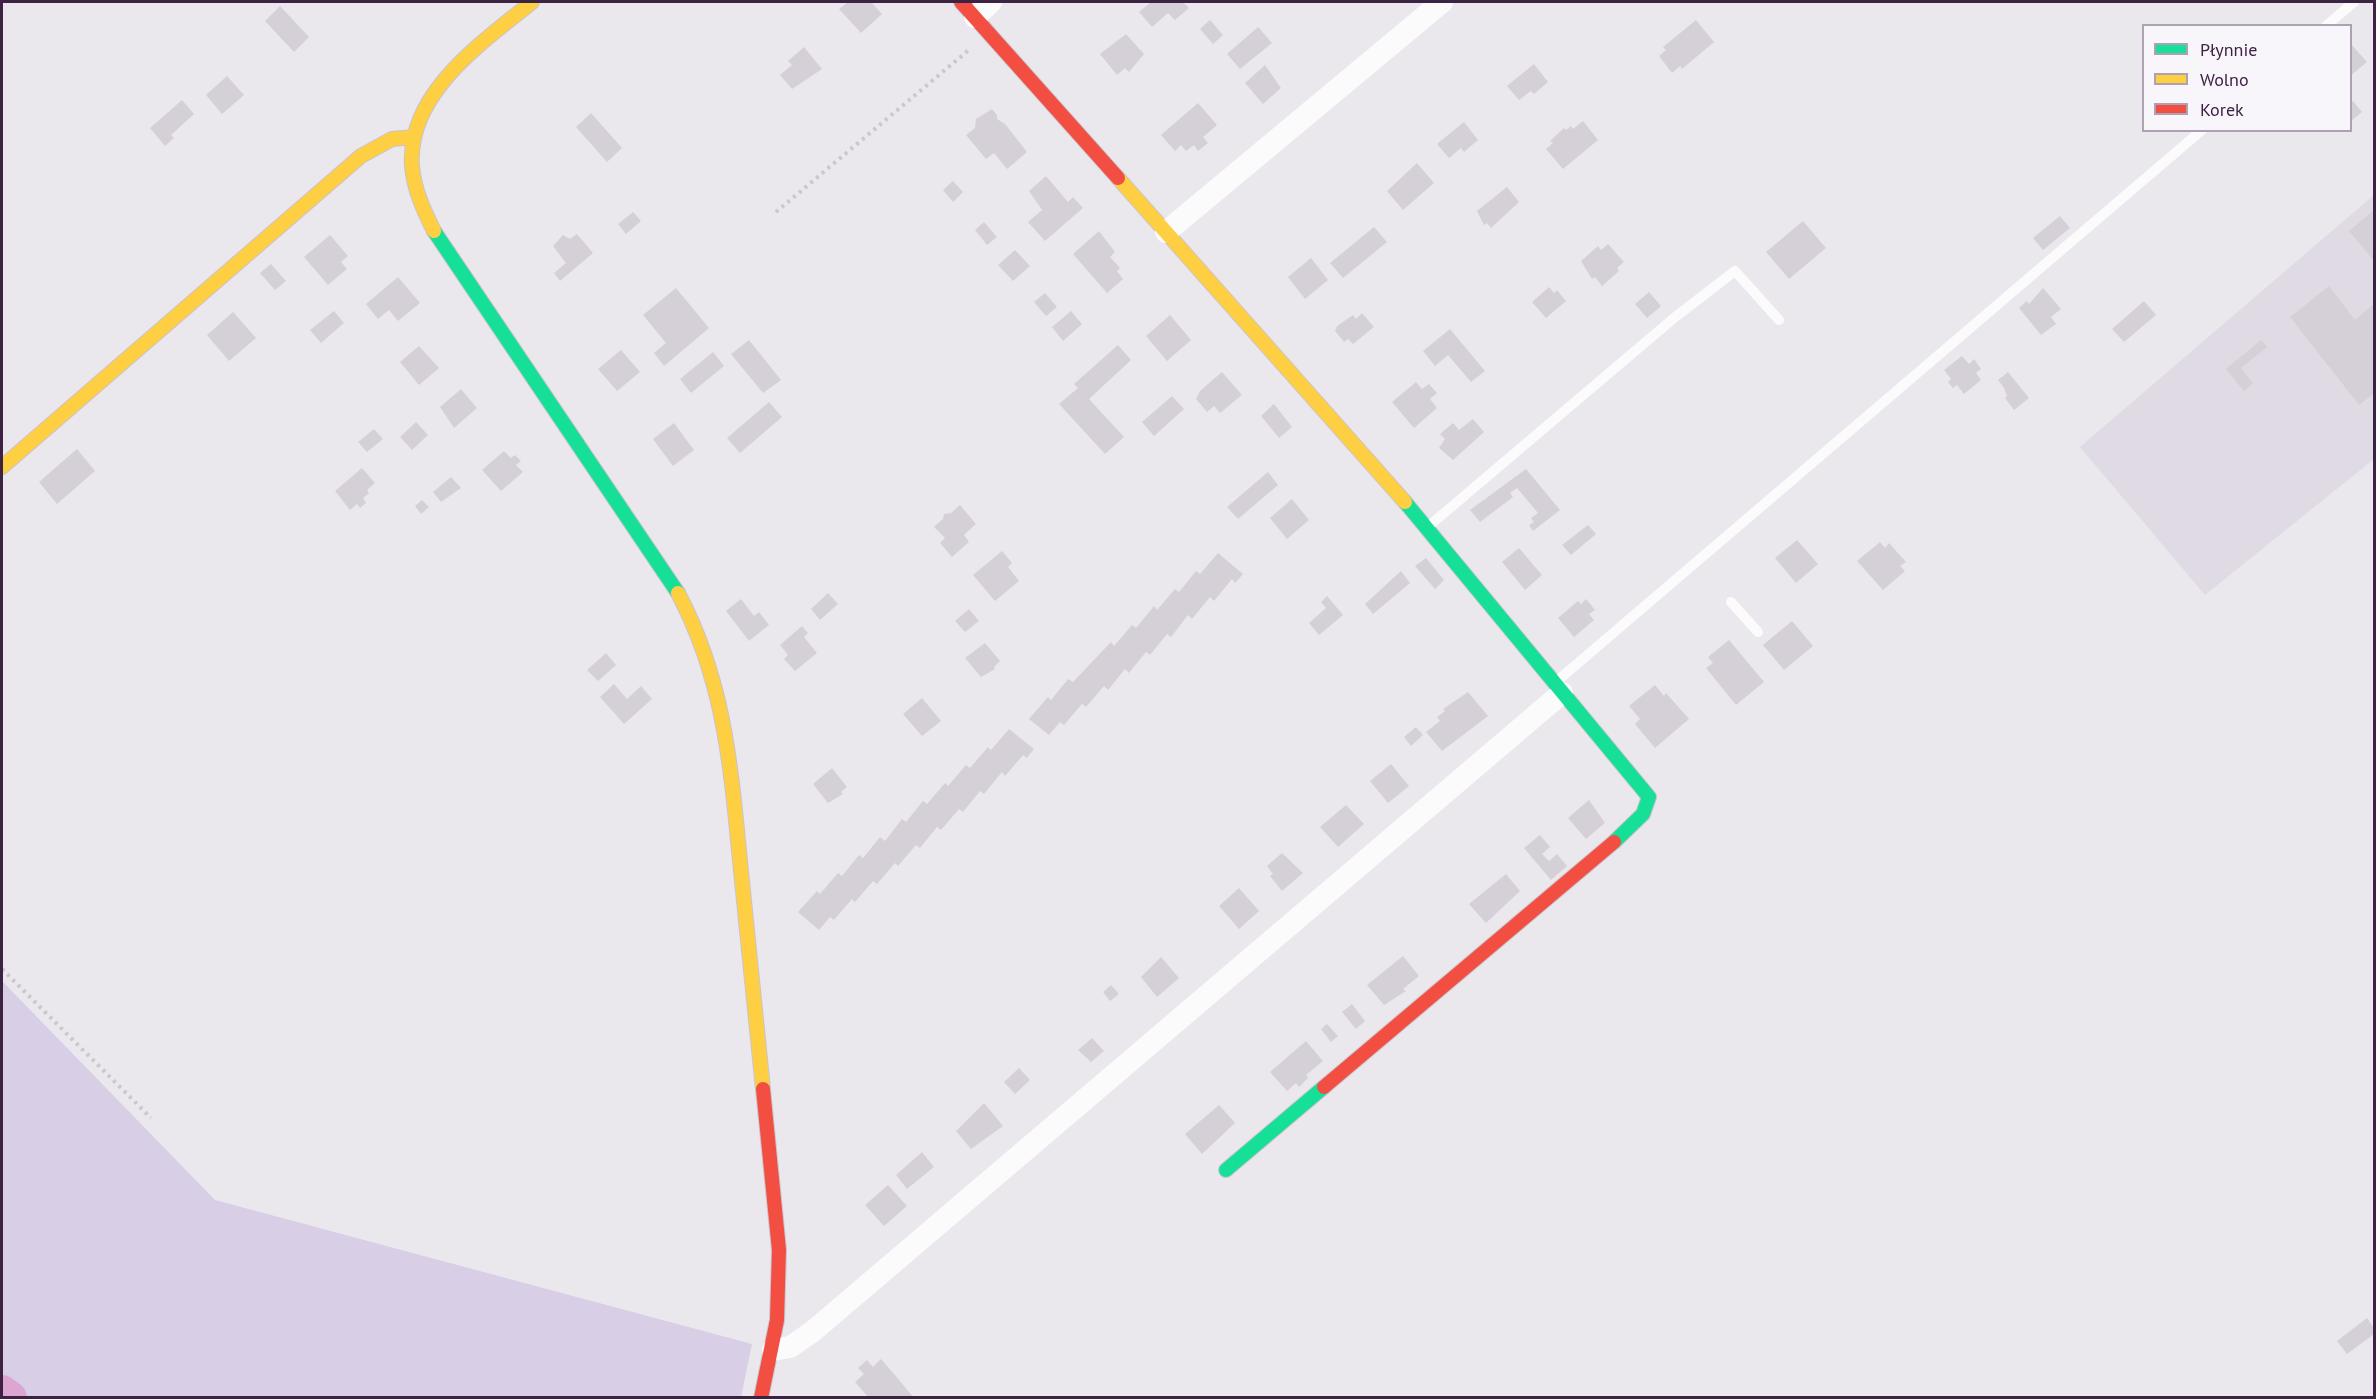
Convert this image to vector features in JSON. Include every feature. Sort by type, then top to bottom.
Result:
[{"type":"street","points":[[532,2],[477,47],[440,83],[424,106],[414,137],[412,161],[414,184],[432,230],[662,567],[692,618],[714,669],[725,718],[730,758],[777,1212],[779,1298],[773,1350],[762,1398]]},
{"type":"street","points":[[992,2],[975,17],[1264,339],[1427,528],[1649,797],[1642,814],[1615,840],[1226,1170]]},
{"type":"street","points":[[1166,232],[1442,2]]},
{"type":"street","points":[[2,467],[361,156],[388,139],[403,136],[414,137]]},
{"type":"street","points":[[773,1350],[790,1347],[812,1332],[1559,688]]},
{"type":"lane","points":[[2328,24],[2354,2]]},
{"type":"lane","points":[[1559,688],[2200,132]]},
{"type":"lane","points":[[1427,528],[1674,318],[1735,271],[1779,320]]},
{"type":"lane","points":[[1731,602],[1758,632]]},
{"type":"path","points":[[776,212],[975,17]]},
{"type":"path","points":[[2,969],[151,1118]]},
{"type":"shaded area","points":[[2374,195],[2374,459],[2205,595],[2080,447]]},
{"type":"shaded area","points":[[2,981],[215,1200],[752,1344],[741,1397],[2,1397]]},
{"type":"building","points":[[848,2],[871,2],[882,14],[861,33],[839,9]]},
{"type":"building","points":[[1151,2],[1183,2],[1189,8],[1175,20],[1168,13],[1152,27],[1139,12]]},
{"type":"building","points":[[280,6],[309,37],[294,52],[265,21]]},
{"type":"building","points":[[1210,20],[1223,35],[1213,44],[1200,29]]},
{"type":"building","points":[[1696,20],[1714,42],[1682,69],[1680,66],[1672,73],[1659,56],[1666,50],[1663,47]]},
{"type":"building","points":[[1258,27],[1272,43],[1240,69],[1227,54]]},
{"type":"building","points":[[1126,34],[1144,54],[1129,72],[1125,68],[1117,75],[1100,54]]},
{"type":"building","points":[[2352,45],[2367,62],[2352,74]]},
{"type":"building","points":[[804,47],[822,69],[792,89],[780,75],[792,65],[788,61]]},
{"type":"building","points":[[1534,64],[1548,82],[1534,94],[1531,91],[1519,100],[1507,86]]},
{"type":"building","points":[[1265,65],[1281,88],[1263,104],[1245,83]]},
{"type":"building","points":[[227,76],[244,95],[222,114],[206,95]]},
{"type":"building","points":[[182,100],[194,114],[171,135],[174,138],[165,146],[150,128]]},
{"type":"building","points":[[2352,102],[2362,112],[2352,120]]},
{"type":"building","points":[[1198,103],[1217,125],[1203,137],[1208,143],[1198,151],[1194,145],[1186,151],[1181,145],[1175,151],[1161,135]]},
{"type":"building","points":[[992,109],[997,119],[1005,124],[1027,152],[1007,169],[994,153],[986,159],[966,135],[975,128],[976,119]]},
{"type":"building","points":[[591,113],[622,148],[607,162],[576,127]]},
{"type":"building","points":[[1583,121],[1598,140],[1563,169],[1546,149],[1553,143],[1550,141],[1564,128],[1566,130],[1571,126],[1573,129]]},
{"type":"building","points":[[1464,122],[1478,140],[1464,152],[1461,148],[1449,158],[1437,144]]},
{"type":"building","points":[[1417,163],[1434,183],[1403,210],[1387,191]]},
{"type":"building","points":[[1046,176],[1068,202],[1073,197],[1083,208],[1045,241],[1028,222],[1042,210],[1029,191]]},
{"type":"building","points":[[953,181],[963,192],[953,202],[943,190]]},
{"type":"building","points":[[1507,187],[1519,202],[1491,228],[1487,223],[1484,225],[1477,211]]},
{"type":"building","points":[[2374,210],[2374,261],[2349,231]]},
{"type":"building","points":[[633,212],[641,221],[626,234],[618,224]]},
{"type":"building","points":[[2060,216],[2070,228],[2043,250],[2033,238]]},
{"type":"building","points":[[1803,221],[1826,248],[1789,279],[1766,252]]},
{"type":"building","points":[[984,222],[997,237],[987,245],[975,230]]},
{"type":"building","points":[[1374,227],[1387,242],[1343,278],[1330,263]]},
{"type":"building","points":[[1099,231],[1115,252],[1110,257],[1120,268],[1117,271],[1123,279],[1107,293],[1073,254]]},
{"type":"building","points":[[577,234],[593,253],[560,281],[554,273],[566,263],[553,246],[563,235],[570,239]]},
{"type":"building","points":[[330,235],[348,256],[341,262],[347,269],[328,285],[304,257]]},
{"type":"building","points":[[1608,244],[1624,262],[1617,268],[1619,271],[1602,286],[1595,277],[1592,279],[1581,261],[1598,246],[1601,250]]},
{"type":"building","points":[[1015,250],[1030,266],[1013,281],[998,265]]},
{"type":"building","points":[[1311,258],[1328,280],[1305,299],[1288,277]]},
{"type":"building","points":[[271,264],[286,281],[275,290],[260,273]]},
{"type":"building","points":[[398,277],[420,303],[398,321],[389,310],[378,319],[366,304]]},
{"type":"building","points":[[2329,286],[2355,320],[2374,304],[2374,393],[2359,405],[2290,317]]},
{"type":"building","points":[[1549,287],[1554,293],[1557,290],[1566,301],[1546,318],[1532,302]]},
{"type":"building","points":[[676,288],[709,328],[664,366],[654,353],[666,343],[643,315]]},
{"type":"building","points":[[2043,288],[2061,309],[2051,317],[2056,324],[2041,335],[2019,308],[2027,301],[2029,304]]},
{"type":"building","points":[[1649,292],[1661,306],[1647,318],[1635,304]]},
{"type":"building","points":[[1045,293],[1057,307],[1046,316],[1034,302]]},
{"type":"building","points":[[2144,301],[2156,315],[2124,342],[2112,329]]},
{"type":"building","points":[[334,311],[344,323],[321,343],[310,330]]},
{"type":"building","points":[[1071,311],[1082,324],[1063,341],[1052,327]]},
{"type":"building","points":[[233,312],[256,338],[229,361],[207,335]]},
{"type":"building","points":[[1362,313],[1374,327],[1353,344],[1348,339],[1344,342],[1335,331],[1337,326],[1353,315],[1356,319]]},
{"type":"building","points":[[1170,315],[1191,340],[1167,361],[1146,336]]},
{"type":"building","points":[[1450,329],[1485,371],[1471,382],[1448,355],[1435,366],[1423,351]]},
{"type":"building","points":[[749,340],[781,380],[763,393],[731,354]]},
{"type":"building","points":[[2261,340],[2267,347],[2241,368],[2253,383],[2244,391],[2226,369]]},
{"type":"building","points":[[1118,345],[1131,360],[1089,399],[1124,437],[1105,454],[1059,404],[1078,388],[1074,384]]},
{"type":"building","points":[[419,346],[439,368],[419,385],[400,362]]},
{"type":"building","points":[[621,350],[640,372],[617,391],[598,369]]},
{"type":"building","points":[[713,352],[724,366],[691,393],[680,379]]},
{"type":"building","points":[[1962,356],[1969,364],[1974,359],[1981,369],[1976,373],[1981,380],[1964,394],[1957,385],[1953,388],[1948,382],[1951,379],[1944,370]]},
{"type":"building","points":[[1222,372],[1242,395],[1220,413],[1214,406],[1207,412],[1196,399],[1200,391]]},
{"type":"building","points":[[2008,372],[2029,398],[2014,410],[2005,398],[2007,396],[2004,388],[1998,380]]},
{"type":"building","points":[[1416,382],[1422,389],[1429,384],[1437,393],[1430,399],[1437,408],[1414,428],[1392,402]]},
{"type":"building","points":[[461,389],[477,408],[454,428],[440,407]]},
{"type":"building","points":[[1172,396],[1184,409],[1154,436],[1142,422]]},
{"type":"building","points":[[769,402],[782,417],[740,453],[727,438]]},
{"type":"building","points":[[1274,404],[1292,427],[1279,438],[1261,416]]},
{"type":"building","points":[[1473,419],[1484,432],[1453,460],[1439,448],[1445,439],[1440,434],[1453,423],[1459,430]]},
{"type":"building","points":[[416,422],[428,435],[412,450],[400,437]]},
{"type":"building","points":[[674,423],[694,450],[673,466],[653,439]]},
{"type":"building","points":[[374,429],[383,439],[367,452],[358,442]]},
{"type":"building","points":[[77,449],[95,471],[57,504],[39,482]]},
{"type":"building","points":[[504,451],[511,458],[515,455],[521,461],[516,465],[523,472],[501,491],[482,470]]},
{"type":"building","points":[[362,468],[375,483],[367,490],[369,493],[363,498],[366,503],[360,508],[357,504],[350,510],[335,491]]},
{"type":"building","points":[[1526,469],[1560,510],[1533,531],[1529,525],[1534,522],[1531,518],[1538,513],[1517,488],[1510,493],[1513,497],[1480,522],[1470,510]]},
{"type":"building","points":[[1268,472],[1278,485],[1238,519],[1227,507]]},
{"type":"building","points":[[451,477],[461,488],[441,502],[433,492]]},
{"type":"building","points":[[1292,499],[1309,520],[1287,539],[1270,518]]},
{"type":"building","points":[[422,500],[429,507],[421,514],[415,506]]},
{"type":"building","points":[[960,505],[976,524],[964,535],[969,542],[952,557],[940,543],[945,538],[934,527],[943,519],[944,514],[951,513]]},
{"type":"building","points":[[1588,525],[1596,534],[1571,555],[1562,545]]},
{"type":"building","points":[[1797,540],[1818,564],[1796,583],[1775,558]]},
{"type":"building","points":[[1880,542],[1885,548],[1889,543],[1906,562],[1900,566],[1905,571],[1883,590],[1857,561]]},
{"type":"building","points":[[1519,548],[1542,575],[1525,590],[1502,562]]},
{"type":"building","points":[[1002,551],[1012,563],[1008,567],[1019,581],[995,601],[973,575]]},
{"type":"building","points":[[1218,553],[1243,574],[1235,583],[1232,579],[1214,601],[1210,597],[1192,619],[1188,615],[1171,637],[1167,634],[1150,655],[1146,652],[1129,673],[1125,669],[1108,690],[1104,686],[1086,707],[1082,704],[1064,725],[1060,722],[1049,735],[1029,719],[1048,697],[1051,700],[1068,679],[1073,682],[1111,642],[1114,646],[1132,625],[1136,628],[1154,606],[1157,610],[1175,589],[1179,592],[1196,571],[1200,574]]},
{"type":"building","points":[[1426,558],[1444,580],[1435,589],[1415,566]]},
{"type":"building","points":[[1401,571],[1410,583],[1373,614],[1365,604]]},
{"type":"building","points":[[828,593],[838,604],[820,620],[811,609]]},
{"type":"building","points":[[1327,596],[1343,615],[1319,635],[1309,623],[1326,608],[1321,602]]},
{"type":"building","points":[[741,599],[754,616],[759,612],[769,625],[749,641],[726,611]]},
{"type":"building","points":[[1586,599],[1595,610],[1589,614],[1594,620],[1574,637],[1558,618],[1578,601],[1581,604]]},
{"type":"building","points":[[969,609],[979,621],[965,632],[955,621]]},
{"type":"building","points":[[1792,621],[1813,646],[1784,670],[1763,645]]},
{"type":"building","points":[[802,626],[808,633],[804,637],[817,653],[795,671],[784,659],[788,655],[780,645]]},
{"type":"building","points":[[1729,640],[1764,682],[1736,705],[1706,668],[1713,663],[1708,657]]},
{"type":"building","points":[[985,643],[1000,661],[994,667],[995,669],[981,677],[965,658]]},
{"type":"building","points":[[606,653],[616,665],[598,681],[587,670]]},
{"type":"building","points":[[614,684],[627,699],[641,686],[652,699],[624,724],[600,697]]},
{"type":"building","points":[[1655,685],[1664,696],[1666,693],[1689,719],[1655,748],[1635,724],[1640,719],[1629,706]]},
{"type":"building","points":[[1468,692],[1488,716],[1442,751],[1426,732],[1440,721],[1437,717],[1445,711],[1443,709]]},
{"type":"building","points":[[922,698],[941,721],[922,736],[903,714]]},
{"type":"building","points":[[1416,727],[1423,735],[1411,746],[1404,737]]},
{"type":"building","points":[[1009,729],[1034,749],[1027,758],[1023,755],[1005,776],[1002,772],[984,794],[980,791],[963,812],[959,809],[941,830],[937,827],[920,848],[916,845],[898,866],[895,863],[877,884],[873,881],[855,902],[852,899],[834,920],[830,917],[819,930],[798,912],[817,891],[820,894],[838,873],[842,876],[859,855],[863,858],[880,837],[885,841],[902,819],[906,822],[923,801],[927,804],[945,783],[948,786],[966,765],[970,768],[988,747],[991,750]]},
{"type":"building","points":[[1391,764],[1409,786],[1388,803],[1370,781]]},
{"type":"building","points":[[832,768],[847,787],[841,792],[843,794],[828,803],[813,784]]},
{"type":"building","points":[[1589,800],[1605,823],[1586,839],[1568,818]]},
{"type":"building","points":[[1346,805],[1364,824],[1338,847],[1320,827]]},
{"type":"building","points":[[1540,835],[1550,847],[1542,854],[1549,861],[1557,854],[1567,866],[1551,880],[1524,848]]},
{"type":"building","points":[[1282,853],[1303,873],[1282,891],[1270,876],[1273,874],[1267,866]]},
{"type":"building","points":[[1506,874],[1520,891],[1486,923],[1469,904]]},
{"type":"building","points":[[1239,888],[1259,911],[1239,929],[1219,906]]},
{"type":"building","points":[[1403,956],[1419,976],[1403,989],[1406,991],[1384,1005],[1367,985]]},
{"type":"building","points":[[1161,957],[1179,978],[1157,997],[1141,977]]},
{"type":"building","points":[[1111,985],[1119,994],[1110,1001],[1103,992]]},
{"type":"building","points":[[1352,1004],[1365,1021],[1356,1029],[1342,1012]]},
{"type":"building","points":[[1327,1024],[1338,1036],[1331,1042],[1321,1029]]},
{"type":"building","points":[[1092,1038],[1104,1051],[1091,1062],[1078,1050]]},
{"type":"building","points":[[1306,1041],[1323,1061],[1306,1075],[1308,1078],[1299,1087],[1296,1083],[1287,1091],[1270,1072]]},
{"type":"building","points":[[1019,1068],[1030,1080],[1015,1094],[1004,1082]]},
{"type":"building","points":[[984,1103],[1003,1126],[971,1149],[956,1131]]},
{"type":"building","points":[[1219,1105],[1235,1123],[1202,1154],[1185,1134]]},
{"type":"building","points":[[922,1152],[934,1167],[907,1189],[896,1175]]},
{"type":"building","points":[[888,1185],[907,1206],[884,1226],[865,1205]]},
{"type":"building","points":[[2367,1318],[2374,1328],[2374,1334],[2347,1354],[2337,1341]]},
{"type":"building","points":[[881,1359],[914,1398],[869,1398],[855,1382],[864,1374],[858,1368],[867,1360],[873,1367]]},
{"type":"waterway","points":[[2,1392],[10,1398]]},
{"type":"traffic: fast","points":[[434,231],[678,593]]},
{"type":"traffic: fast","points":[[1405,502],[1649,797],[1643,814],[1614,842]]},
{"type":"traffic: fast","points":[[1226,1170],[1324,1087]]},
{"type":"traffic: slow","points":[[434,231],[417,192],[412,166],[414,140],[422,115],[451,72],[491,35],[532,2]]},
{"type":"traffic: slow","points":[[2,467],[361,156],[392,139],[414,137]]},
{"type":"traffic: slow","points":[[1118,178],[1405,502]]},
{"type":"traffic: slow","points":[[678,593],[707,661],[724,729],[734,798],[763,1089]]},
{"type":"traffic: jam","points":[[961,2],[1118,178]]},
{"type":"traffic: jam","points":[[1324,1087],[1614,842]]},
{"type":"traffic: jam","points":[[761,1398],[777,1320],[779,1250],[763,1089]]}]
